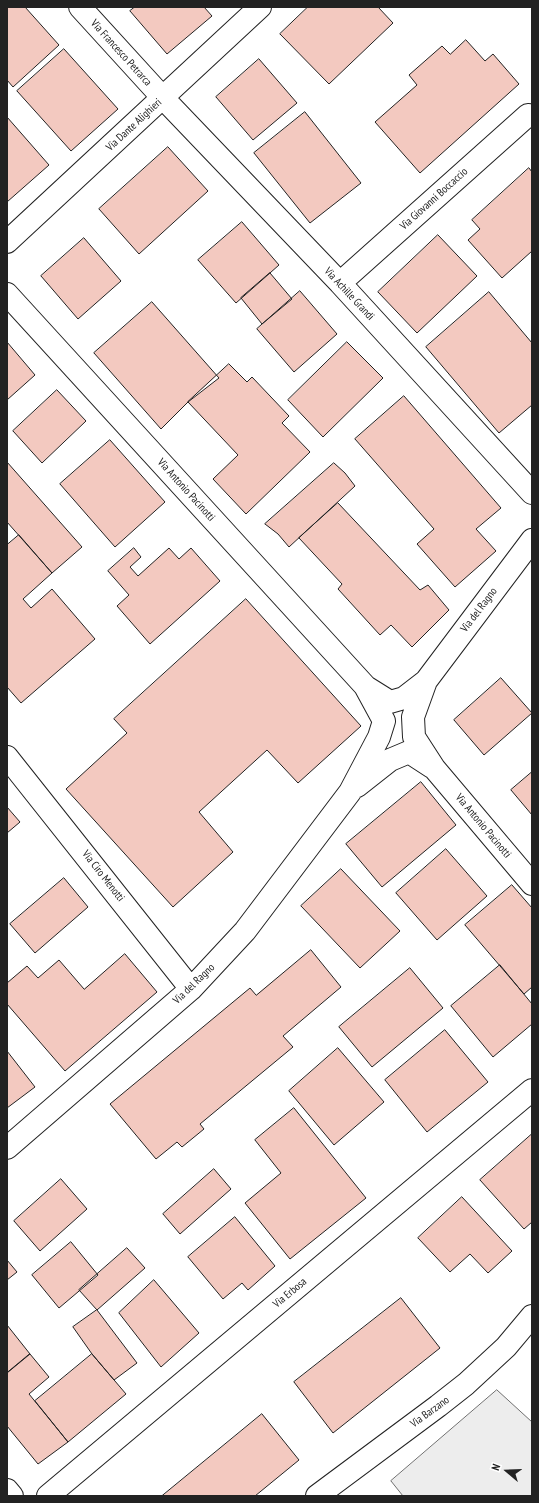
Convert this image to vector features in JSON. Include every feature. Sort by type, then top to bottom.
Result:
[{"type":"street","name":"Via Francesco Petrarca","points":[[80,7],[163,98]]},
{"type":"street","name":"Via Dante Alighieri","points":[[7,242],[260,7]]},
{"type":"street","name":"Via Achille Grandi","points":[[163,98],[340,283],[532,492]]},
{"type":"street","name":"Via Giovanni Boccaccio","points":[[340,283],[528,115]]},
{"type":"street","name":"Via Antonio Pacinotti","points":[[7,294],[365,686]]},
{"type":"street","name":"Via del Ragno","points":[[426,681],[532,540]]},
{"type":"street","points":[[365,686],[390,702],[404,698],[426,681]]},
{"type":"street","points":[[426,681],[413,717],[414,737],[434,768]]},
{"type":"street","points":[[350,792],[379,737],[384,721],[365,686]]},
{"type":"street","points":[[350,792],[390,760],[409,752],[434,768]]},
{"type":"street","name":"Via Ciro Menotti","points":[[10,761],[191,989]]},
{"type":"street","name":"Via Antonio Pacinotti","points":[[434,768],[532,884]]},
{"type":"street","name":"Via del Ragno","points":[[7,1148],[191,989],[245,931],[350,792]]},
{"type":"street","name":"Via Erbosa","points":[[48,1496],[532,1090]]},
{"type":"street","name":"Via Barzano","points":[[317,1496],[466,1384],[506,1347],[532,1316]]},
{"type":"street","points":[[7,1490],[12,1496]]},
{"type":"shaded area","points":[[497,1390],[532,1422],[532,1496],[403,1496],[391,1481]]},
{"type":"building","points":[[7,7],[25,7],[59,45],[13,87],[7,80]]},
{"type":"building","points":[[135,7],[204,7],[212,16],[167,54],[130,11]]},
{"type":"building","points":[[308,7],[378,7],[393,23],[329,84],[280,34]]},
{"type":"building","points":[[466,40],[485,61],[493,54],[519,84],[420,173],[375,122],[417,85],[409,75],[442,46],[450,54]]},
{"type":"building","points":[[64,49],[118,109],[71,151],[17,91]]},
{"type":"building","points":[[259,59],[297,103],[253,140],[216,97]]},
{"type":"building","points":[[305,112],[361,183],[310,223],[254,153]]},
{"type":"building","points":[[7,117],[49,165],[7,202]]},
{"type":"building","points":[[168,147],[208,191],[139,254],[99,209]]},
{"type":"building","points":[[529,168],[532,172],[532,251],[502,278],[468,240],[480,229],[472,220]]},
{"type":"building","points":[[242,222],[279,265],[236,303],[198,260]]},
{"type":"building","points":[[438,235],[477,276],[417,333],[378,292]]},
{"type":"building","points":[[84,238],[121,281],[78,319],[41,276]]},
{"type":"building","points":[[270,273],[292,299],[262,324],[241,298]]},
{"type":"building","points":[[300,291],[337,334],[294,372],[257,329]]},
{"type":"building","points":[[489,292],[532,343],[532,405],[499,433],[426,347]]},
{"type":"building","points":[[152,302],[219,378],[188,402],[161,429],[94,353]]},
{"type":"building","points":[[7,342],[35,375],[7,400]]},
{"type":"building","points":[[347,342],[383,378],[323,437],[288,400]]},
{"type":"building","points":[[229,364],[247,382],[252,377],[289,416],[282,423],[310,452],[246,514],[213,479],[238,455],[188,402]]},
{"type":"building","points":[[57,390],[86,421],[42,463],[13,431]]},
{"type":"building","points":[[404,396],[501,508],[476,529],[496,551],[455,587],[417,544],[434,529],[355,439]]},
{"type":"building","points":[[110,440],[165,502],[115,547],[60,484]]},
{"type":"building","points":[[7,462],[82,547],[52,573],[7,522]]},
{"type":"building","points":[[334,463],[345,473],[355,486],[289,547],[278,534],[265,524]]},
{"type":"building","points":[[338,503],[420,590],[428,585],[449,610],[412,647],[391,625],[380,635],[338,589],[342,584],[299,538]]},
{"type":"building","points":[[19,535],[52,573],[23,599],[31,608],[52,589],[95,639],[21,703],[7,687],[7,545]]},
{"type":"building","points":[[134,548],[141,557],[130,567],[138,576],[169,548],[179,559],[191,548],[220,581],[150,644],[117,606],[129,595],[108,571]]},
{"type":"building","points":[[246,599],[361,726],[298,783],[267,750],[199,812],[233,852],[173,907],[66,789],[127,733],[114,719]]},
{"type":"building","points":[[501,678],[532,713],[484,755],[454,720]]},
{"type":"building","points":[[532,772],[532,815],[511,790]]},
{"type":"building","points":[[421,782],[456,825],[382,887],[346,844]]},
{"type":"building","points":[[7,807],[20,822],[7,833]]},
{"type":"building","points":[[446,849],[487,896],[437,940],[396,893]]},
{"type":"building","points":[[341,869],[400,931],[360,968],[301,906]]},
{"type":"building","points":[[64,878],[88,907],[35,953],[10,924]]},
{"type":"building","points":[[512,885],[532,908],[532,987],[524,994],[465,925]]},
{"type":"building","points":[[311,950],[341,987],[283,1036],[293,1047],[200,1124],[204,1129],[182,1147],[177,1142],[156,1159],[110,1104],[250,988],[256,995]]},
{"type":"building","points":[[125,954],[157,992],[65,1071],[7,1004],[7,983],[27,966],[38,978],[59,960],[84,989]]},
{"type":"building","points":[[500,965],[532,1004],[532,1024],[493,1057],[451,1006]]},
{"type":"building","points":[[410,968],[443,1008],[372,1067],[339,1027]]},
{"type":"building","points":[[445,1030],[488,1082],[427,1132],[385,1080]]},
{"type":"building","points":[[338,1048],[384,1102],[334,1145],[289,1091]]},
{"type":"building","points":[[7,1051],[35,1087],[7,1108]]},
{"type":"building","points":[[294,1108],[366,1198],[290,1259],[245,1203],[281,1173],[255,1140]]},
{"type":"building","points":[[532,1134],[532,1222],[524,1229],[480,1180]]},
{"type":"building","points":[[214,1169],[231,1189],[180,1234],[163,1214]]},
{"type":"building","points":[[61,1179],[87,1209],[40,1251],[14,1221]]},
{"type":"building","points":[[462,1197],[512,1251],[488,1273],[470,1254],[450,1272],[418,1238]]},
{"type":"building","points":[[235,1217],[275,1266],[248,1290],[242,1283],[223,1299],[188,1257]]},
{"type":"building","points":[[71,1242],[98,1275],[59,1308],[32,1275]]},
{"type":"building","points":[[127,1248],[145,1268],[97,1310],[79,1290]]},
{"type":"building","points":[[7,1260],[17,1272],[7,1280]]},
{"type":"building","points":[[154,1280],[199,1333],[161,1367],[119,1313]]},
{"type":"building","points":[[401,1298],[440,1348],[333,1433],[294,1382]]},
{"type":"building","points":[[97,1310],[137,1363],[114,1380],[92,1354],[73,1327]]},
{"type":"building","points":[[7,1325],[30,1354],[7,1373]]},
{"type":"building","points":[[30,1354],[49,1377],[29,1394],[68,1442],[38,1464],[7,1426],[7,1373]]},
{"type":"building","points":[[92,1354],[126,1394],[68,1442],[35,1401]]},
{"type":"building","points":[[262,1414],[299,1460],[255,1496],[162,1496]]}]
